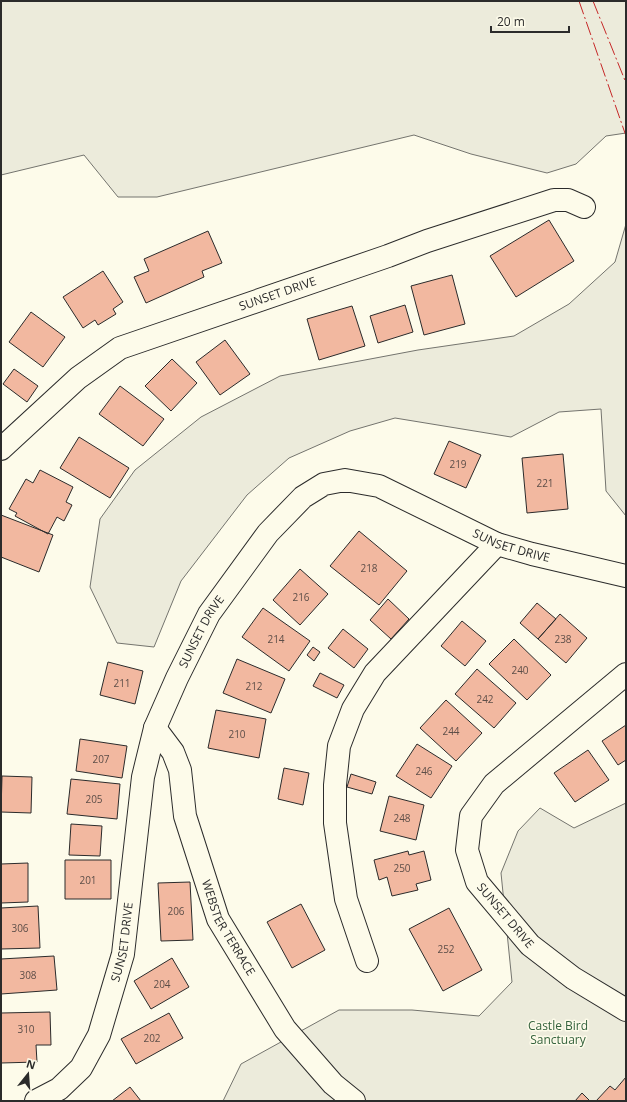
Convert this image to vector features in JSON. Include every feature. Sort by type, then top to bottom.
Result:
[{"type":"street","name":"SUNSET DRIVE","points":[[1,449],[78,378],[120,348],[388,256],[427,240],[554,200],[568,200],[584,207]]},
{"type":"street","name":"SUNSET DRIVE","points":[[36,1101],[59,1089],[81,1068],[99,1035],[123,954],[143,777],[155,728],[177,678],[209,614],[268,533],[303,497],[324,484],[345,480],[378,486],[497,544],[546,558],[626,576]]},
{"type":"street","points":[[367,961],[346,899],[335,823],[335,785],[339,746],[353,709],[375,673],[497,544]]},
{"type":"street","name":"SUNSET DRIVE","points":[[626,674],[494,784],[471,816],[467,850],[477,882],[530,945],[573,978],[626,1010]]},
{"type":"street","name":"WEBSTER TERRACE","points":[[155,728],[173,752],[180,770],[185,816],[218,919],[285,1028],[333,1084],[354,1101]]},
{"type":"green space","points":[[1,1],[626,1],[626,133],[606,136],[576,164],[547,173],[471,154],[414,135],[157,197],[118,197],[84,155],[1,175]]},
{"type":"green space","points":[[626,224],[626,516],[606,491],[601,409],[559,412],[511,437],[395,418],[350,431],[289,458],[247,495],[181,581],[154,647],[117,643],[90,587],[100,519],[135,470],[201,417],[280,376],[418,350],[514,336],[569,304],[615,262]]},
{"type":"green space","name":"Castle Bird Sanctuary","points":[[626,803],[626,1101],[223,1101],[241,1064],[339,1010],[412,1010],[479,1016],[512,982],[501,873],[518,831],[540,808],[574,828]]},
{"type":"building","points":[[549,220],[574,261],[516,297],[490,256]]},
{"type":"building","points":[[208,231],[222,263],[202,271],[204,277],[146,303],[134,277],[149,271],[144,259]]},
{"type":"building","points":[[103,271],[123,302],[113,309],[116,314],[98,325],[95,320],[83,328],[63,297]]},
{"type":"building","points":[[452,275],[465,324],[424,335],[411,286]]},
{"type":"building","points":[[405,305],[413,332],[378,343],[370,316]]},
{"type":"building","points":[[352,306],[365,346],[319,360],[307,319]]},
{"type":"building","points":[[31,312],[65,337],[43,367],[9,342]]},
{"type":"building","points":[[225,340],[250,374],[220,395],[196,362]]},
{"type":"building","points":[[172,359],[197,383],[171,411],[145,386]]},
{"type":"building","points":[[14,369],[38,386],[27,402],[3,384]]},
{"type":"building","points":[[120,386],[164,419],[143,446],[99,414]]},
{"type":"building","points":[[79,437],[129,468],[110,498],[60,468]]},
{"type":"building","points":[[449,441],[481,455],[466,488],[434,474]]},
{"type":"building","points":[[563,454],[568,509],[527,513],[522,458]]},
{"type":"building","points":[[40,470],[73,487],[66,502],[72,505],[64,521],[57,517],[48,534],[15,516],[17,513],[9,509],[26,479],[33,483]]},
{"type":"building","points":[[1,515],[53,535],[39,572],[1,557]]},
{"type":"building","points":[[359,531],[407,571],[379,605],[330,566]]},
{"type":"building","points":[[300,569],[328,594],[300,625],[273,600]]},
{"type":"building","points":[[388,599],[409,619],[391,639],[370,620]]},
{"type":"building","points":[[537,603],[556,619],[538,639],[520,623]]},
{"type":"building","points":[[263,608],[310,641],[289,671],[242,637]]},
{"type":"building","points":[[560,614],[587,638],[566,663],[538,639]]},
{"type":"building","points":[[462,621],[486,641],[465,666],[441,646]]},
{"type":"building","points":[[343,629],[368,649],[354,668],[328,648]]},
{"type":"building","points":[[514,639],[551,675],[527,700],[489,664]]},
{"type":"building","points":[[313,647],[320,652],[314,661],[307,655]]},
{"type":"building","points":[[237,659],[285,679],[271,713],[223,693]]},
{"type":"building","points":[[108,662],[143,671],[135,704],[100,695]]},
{"type":"building","points":[[477,669],[516,703],[494,728],[455,694]]},
{"type":"building","points":[[320,673],[344,685],[337,698],[313,686]]},
{"type":"building","points":[[446,700],[482,733],[456,761],[420,728]]},
{"type":"building","points":[[216,710],[266,719],[259,758],[208,748]]},
{"type":"building","points":[[626,725],[626,760],[618,765],[602,741]]},
{"type":"building","points":[[80,739],[127,746],[122,778],[76,771]]},
{"type":"building","points":[[417,744],[452,766],[431,798],[396,776]]},
{"type":"building","points":[[588,750],[609,780],[575,802],[554,773]]},
{"type":"building","points":[[284,768],[309,773],[303,805],[278,799]]},
{"type":"building","points":[[351,774],[376,782],[372,794],[347,787]]},
{"type":"building","points":[[2,776],[32,777],[31,813],[1,812]]},
{"type":"building","points":[[71,779],[120,784],[117,819],[67,814]]},
{"type":"building","points":[[389,796],[424,805],[416,840],[380,831]]},
{"type":"building","points":[[71,824],[102,826],[100,856],[69,855]]},
{"type":"building","points":[[408,851],[409,855],[424,851],[431,880],[416,884],[418,890],[392,896],[387,877],[379,880],[374,860]]},
{"type":"building","points":[[65,860],[111,860],[111,899],[65,899]]},
{"type":"building","points":[[28,863],[28,902],[1,903],[1,864]]},
{"type":"building","points":[[190,882],[193,940],[161,941],[158,883]]},
{"type":"building","points":[[301,904],[325,950],[292,968],[267,922]]},
{"type":"building","points":[[38,906],[40,948],[1,949],[1,908]]},
{"type":"building","points":[[449,908],[482,970],[443,991],[409,929]]},
{"type":"building","points":[[54,956],[57,990],[1,994],[1,959]]},
{"type":"building","points":[[172,958],[189,987],[151,1009],[134,981]]},
{"type":"building","points":[[50,1012],[51,1045],[36,1045],[37,1062],[1,1063],[1,1013]]},
{"type":"building","points":[[169,1013],[183,1038],[136,1064],[121,1039]]},
{"type":"building","points":[[626,1077],[626,1101],[596,1101],[610,1086],[615,1090]]},
{"type":"building","points":[[130,1087],[141,1101],[112,1101]]},
{"type":"building","points":[[582,1093],[590,1101],[575,1101]]},
{"type":"power","points":[[579,1],[626,136]]},
{"type":"power","points":[[593,1],[626,83]]}]
